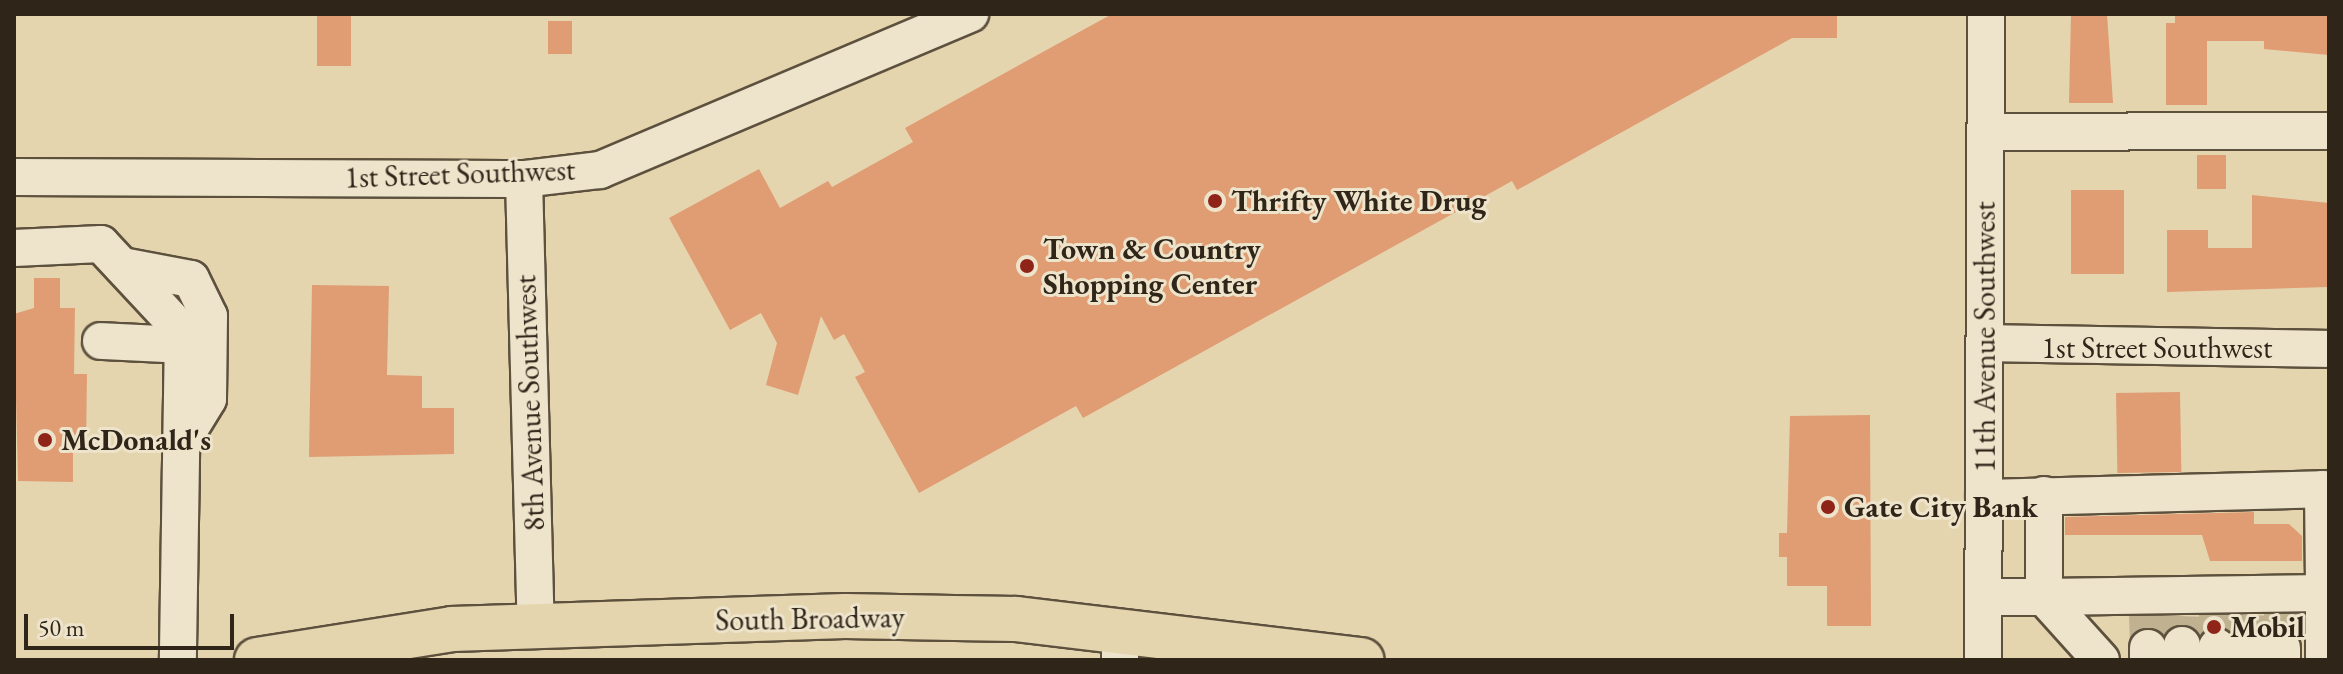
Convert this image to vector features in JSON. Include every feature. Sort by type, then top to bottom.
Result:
[{"type":"main road","name":"South Broadway","points":[[257,660],[452,629],[845,616],[1016,619],[1120,645],[1362,660]]},
{"type":"street","name":"1st Street Southwest","points":[[14,177],[524,179],[600,170],[970,14]]},
{"type":"street","name":"11th Avenue Southwest","points":[[1983,660],[1986,14]]},
{"type":"street","points":[[1986,132],[2329,131]]},
{"type":"street","name":"8th Avenue Southwest","points":[[524,179],[536,626]]},
{"type":"street","points":[[14,248],[101,244],[183,332],[178,660]]},
{"type":"street","points":[[122,266],[191,279],[209,316],[208,399],[180,445]]},
{"type":"street","points":[[101,341],[183,345]]},
{"type":"street","name":"1st Street Southwest","points":[[1985,343],[2329,349]]},
{"type":"street","points":[[1984,498],[2323,489],[2324,660]]},
{"type":"street","points":[[2044,495],[2044,597],[2101,660]]},
{"type":"street","points":[[1983,597],[2044,597],[2216,629],[2324,593]]},
{"type":"building","points":[[317,14],[351,14],[351,66],[317,66]]},
{"type":"building","name":"Town & Country Shopping Center","points":[[1112,14],[1837,14],[1837,38],[1792,38],[1517,190],[1512,181],[1083,418],[1076,406],[919,493],[855,377],[865,372],[844,334],[834,340],[821,316],[798,395],[766,385],[777,343],[761,313],[730,330],[669,218],[759,169],[780,208],[828,181],[832,187],[913,142],[905,128]]},
{"type":"building","points":[[2071,14],[2107,14],[2113,103],[2069,103]]},
{"type":"building","points":[[2175,14],[2329,14],[2329,55],[2264,49],[2264,41],[2207,41],[2207,105],[2166,105],[2166,23],[2175,23]]},
{"type":"building","points":[[548,21],[572,21],[572,54],[548,54]]},
{"type":"building","points":[[2197,155],[2226,155],[2226,189],[2197,189]]},
{"type":"building","points":[[2071,190],[2124,190],[2124,274],[2071,274]]},
{"type":"building","points":[[2252,195],[2329,203],[2329,287],[2167,292],[2167,230],[2208,230],[2208,248],[2252,248]]},
{"type":"building","points":[[34,278],[60,278],[60,308],[75,308],[74,374],[87,374],[86,442],[73,442],[73,482],[18,481],[14,314],[34,308]]},
{"type":"building","points":[[312,285],[389,286],[387,375],[422,376],[422,408],[454,408],[454,454],[309,457]]},
{"type":"building","points":[[2180,392],[2181,472],[2117,473],[2116,393]]},
{"type":"building","name":"Gate City Bank","points":[[1870,415],[1871,626],[1827,626],[1827,586],[1787,586],[1787,557],[1779,557],[1779,533],[1787,533],[1790,416]]},
{"type":"building","points":[[2254,512],[2254,524],[2289,524],[2302,536],[2302,561],[2210,561],[2202,535],[2065,535],[2065,517]]},
{"type":"tunnel","points":[[2217,614],[2217,647]]},
{"type":"tunnel","points":[[2282,614],[2282,648]]},
{"type":"tunnel","points":[[2147,615],[2148,648]]},
{"type":"tunnel","points":[[2249,646],[2250,615]]},
{"type":"tunnel","points":[[2182,645],[2183,616]]},
{"type":"place","name":"Thrifty White Drug","points":[[1215,201]]},
{"type":"place","name":"Town & Country Shopping Center","points":[[1027,266]]},
{"type":"place","name":"McDonald's","points":[[45,440]]},
{"type":"place","name":"Gate City Bank","points":[[1828,507]]},
{"type":"place","name":"Mobil","points":[[2214,627]]}]
